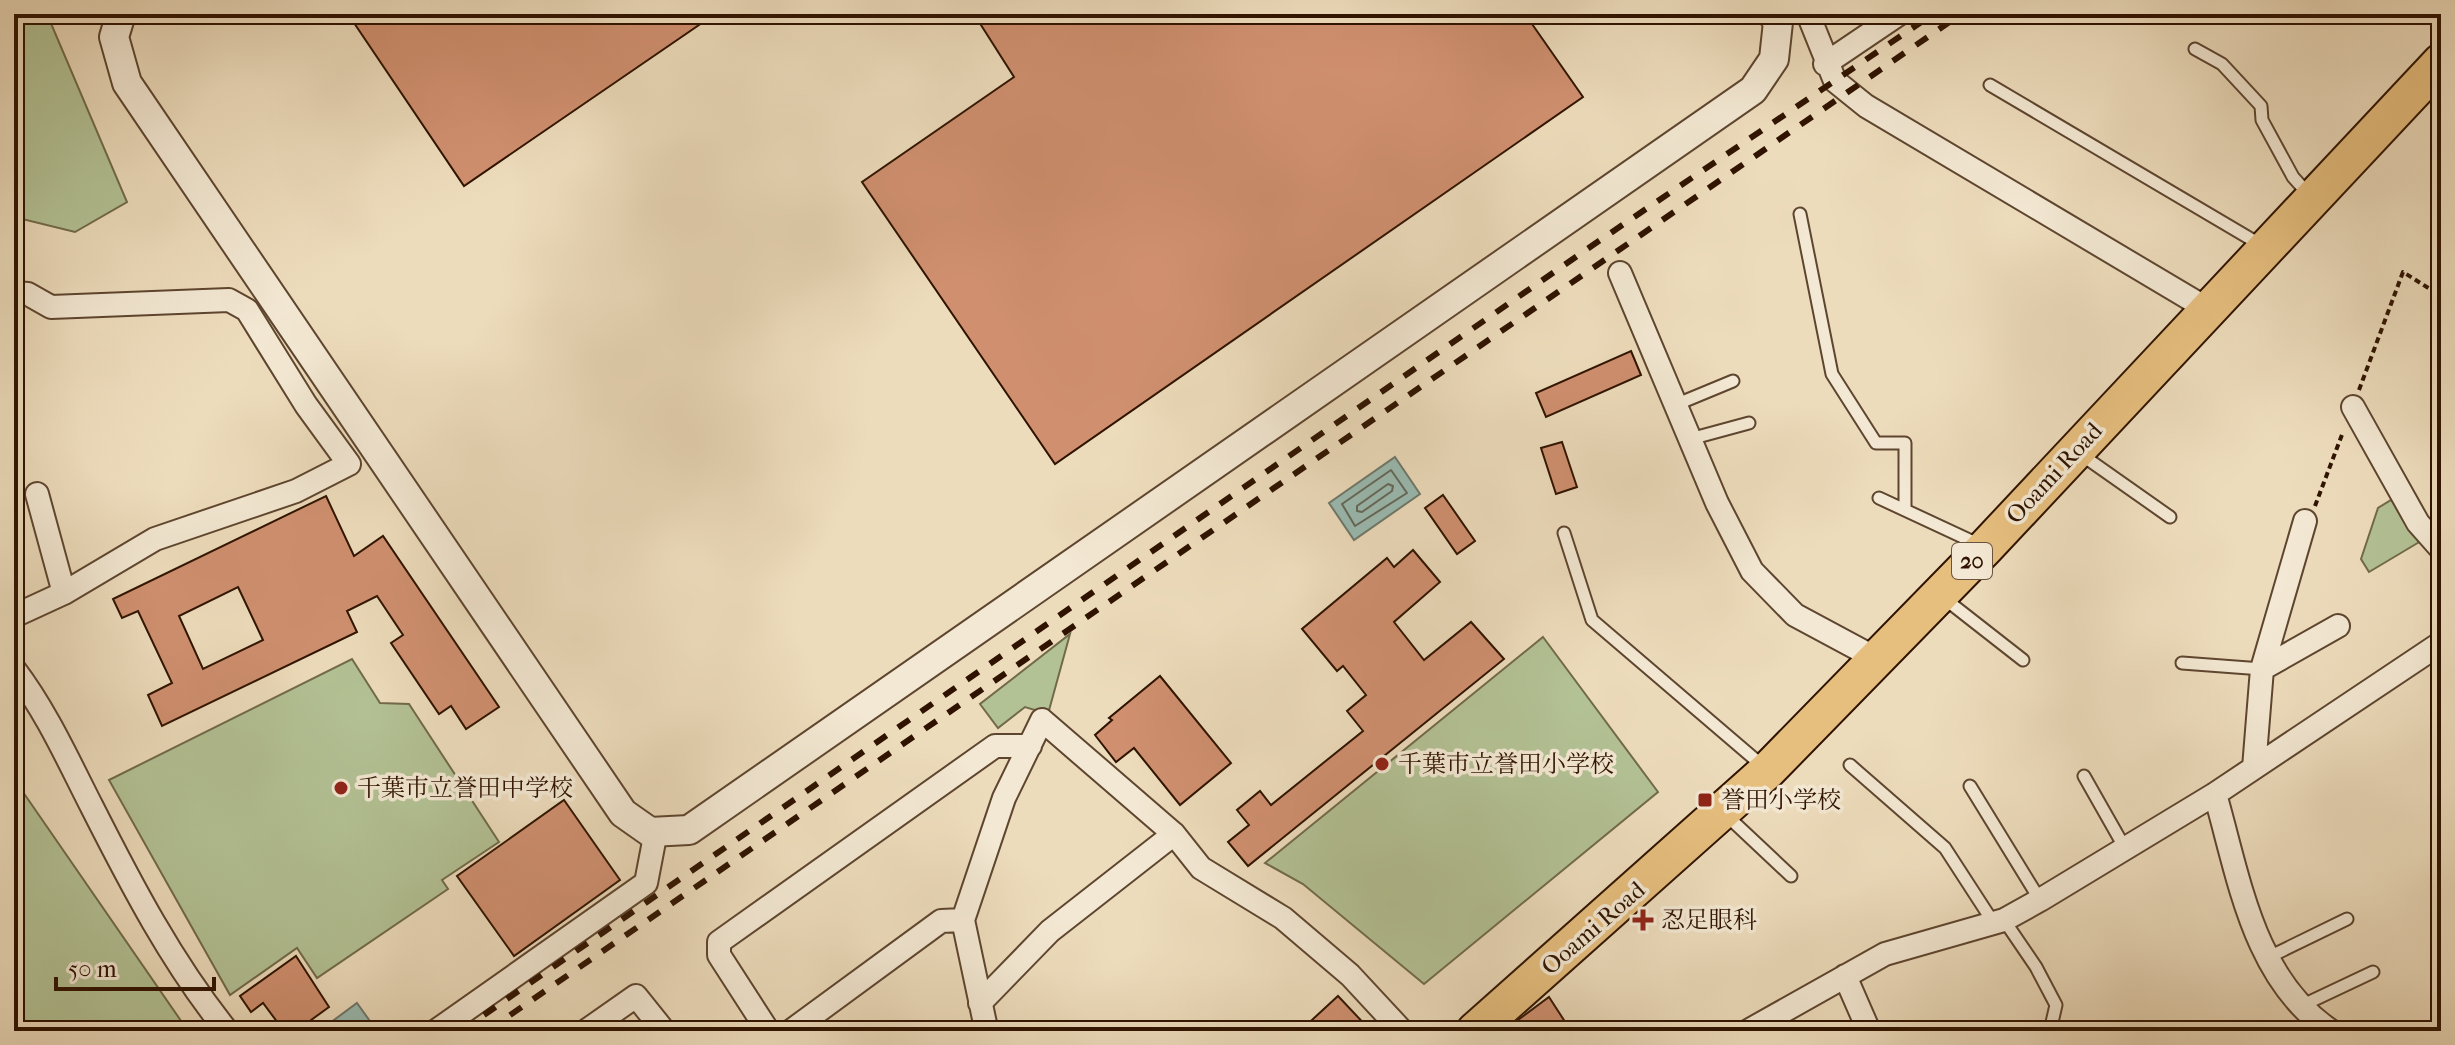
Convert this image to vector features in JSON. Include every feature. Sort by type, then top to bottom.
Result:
[{"type":"main road","name":"Ooami Road","points":[[1475,1031],[1768,770],[1985,548],[2441,62]]},
{"type":"street","points":[[121,14],[114,37],[127,83],[623,813],[650,832],[689,830],[1753,90],[1774,59],[1778,22],[1772,14]]},
{"type":"street","points":[[1808,14],[1825,64],[1835,81],[1866,106],[2209,310]]},
{"type":"street","points":[[1825,64],[1899,14]]},
{"type":"street","points":[[1620,273],[1717,503],[1752,571],[1776,600],[1795,615],[1877,659]]},
{"type":"street","points":[[14,293],[28,294],[51,307],[229,300],[237,303],[247,310],[306,405],[349,464],[296,491],[155,539],[64,593],[14,616]]},
{"type":"street","points":[[2353,407],[2418,523],[2441,549]]},
{"type":"street","points":[[37,494],[64,593]]},
{"type":"street","points":[[2254,768],[2262,669],[2305,521]]},
{"type":"street","points":[[2262,669],[2338,626]]},
{"type":"street","points":[[1748,1031],[1778,1023],[1845,976],[1885,954],[1998,921],[2040,900],[2215,794],[2441,643]]},
{"type":"street","points":[[14,669],[43,712],[120,863],[182,968],[227,1031]]},
{"type":"street","points":[[983,1031],[986,1028],[963,920],[1004,798],[1042,720],[1174,834],[1201,868],[1283,918],[1350,975],[1402,1031]]},
{"type":"street","points":[[768,1031],[719,955],[719,942],[995,746],[1030,746]]},
{"type":"street","points":[[2215,794],[2248,911],[2267,958],[2301,1006],[2331,1031]]},
{"type":"street","points":[[436,1031],[646,883],[656,831]]},
{"type":"street","points":[[980,1003],[1050,931],[1174,834]]},
{"type":"street","points":[[791,1031],[941,921],[963,920]]},
{"type":"street","points":[[1845,976],[1869,1031]]},
{"type":"street","points":[[586,1031],[636,996],[664,1031]]},
{"type":"lane","points":[[2195,49],[2222,64],[2261,106],[2262,120],[2293,177],[2314,200]]},
{"type":"lane","points":[[1990,85],[2267,249]]},
{"type":"lane","points":[[1800,214],[1832,374],[1876,443],[1905,443],[1905,508]]},
{"type":"lane","points":[[1675,405],[1733,381]]},
{"type":"lane","points":[[1690,439],[1749,423]]},
{"type":"lane","points":[[2074,450],[2170,517]]},
{"type":"lane","points":[[1879,498],[1985,548]]},
{"type":"lane","points":[[1564,533],[1592,620],[1768,770]]},
{"type":"lane","points":[[1939,594],[2023,660]]},
{"type":"lane","points":[[2182,663],[2262,669]]},
{"type":"lane","points":[[1850,765],[1945,848],[2036,967],[2056,1005],[2050,1031]]},
{"type":"lane","points":[[2084,776],[2126,850]]},
{"type":"lane","points":[[1970,786],[2040,900]]},
{"type":"lane","points":[[1723,813],[1791,876]]},
{"type":"lane","points":[[2267,958],[2347,919]]},
{"type":"lane","points":[[2301,1006],[2373,972]]},
{"type":"path","points":[[2403,272],[2441,296]]},
{"type":"green space","points":[[14,14],[47,14],[127,202],[75,232],[14,217]]},
{"type":"green space","points":[[2396,497],[2421,541],[2369,572],[2361,559],[2378,508]]},
{"type":"green space","points":[[1070,634],[1048,714],[1025,707],[998,728],[980,704]]},
{"type":"green space","points":[[1543,637],[1658,792],[1424,984],[1303,884],[1265,863]]},
{"type":"green space","points":[[352,659],[380,703],[409,704],[499,842],[442,880],[448,889],[317,978],[297,948],[230,995],[109,780]]},
{"type":"green space","points":[[14,779],[188,1031],[14,1031]]},
{"type":"water","points":[[1395,457],[1420,494],[1354,540],[1329,503]]},
{"type":"water","points":[[357,1003],[377,1031],[319,1031]]},
{"type":"building","points":[[348,14],[715,14],[464,186]]},
{"type":"building","points":[[974,14],[1525,14],[1583,97],[1055,464],[862,182],[1014,77]]},
{"type":"building","points":[[1631,351],[1641,375],[1546,417],[1536,393]]},
{"type":"building","points":[[1562,442],[1577,487],[1556,494],[1541,448]]},
{"type":"building","points":[[1443,495],[1475,541],[1457,554],[1425,508]]},
{"type":"building","points":[[326,496],[354,556],[383,536],[499,707],[466,729],[451,706],[439,714],[391,643],[403,635],[377,596],[347,611],[357,632],[162,726],[148,695],[172,683],[138,611],[122,618],[113,599]],"holes":[[[238,587],[263,640],[203,669],[179,616]]]},
{"type":"building","points":[[1413,550],[1440,582],[1394,622],[1424,660],[1471,622],[1504,659],[1248,866],[1228,842],[1249,825],[1237,810],[1260,791],[1271,805],[1363,731],[1347,711],[1366,695],[1343,666],[1337,671],[1302,629],[1387,558],[1394,567]]},
{"type":"building","points":[[1160,676],[1231,763],[1180,805],[1134,748],[1116,762],[1095,735],[1112,720],[1109,718]]},
{"type":"building","points":[[564,800],[620,880],[514,956],[457,876]]},
{"type":"building","points":[[296,956],[329,1007],[296,1031],[284,1031],[263,1003],[251,1012],[240,996]]},
{"type":"building","points":[[1338,996],[1371,1031],[1300,1031]]},
{"type":"building","points":[[1549,997],[1571,1031],[1525,1031],[1518,1020]]},
{"type":"railway","points":[[461,1031],[1593,245],[1933,14]]},
{"type":"railway","points":[[487,1031],[1961,14]]},
{"type":"place","name":"千葉市立誉田小学校","points":[[1382,764]]},
{"type":"place","name":"千葉市立誉田中学校","points":[[341,788]]},
{"type":"place","name":"誉田小学校","points":[[1705,800]]},
{"type":"place","name":"忍足眼科","points":[[1643,920]]}]
